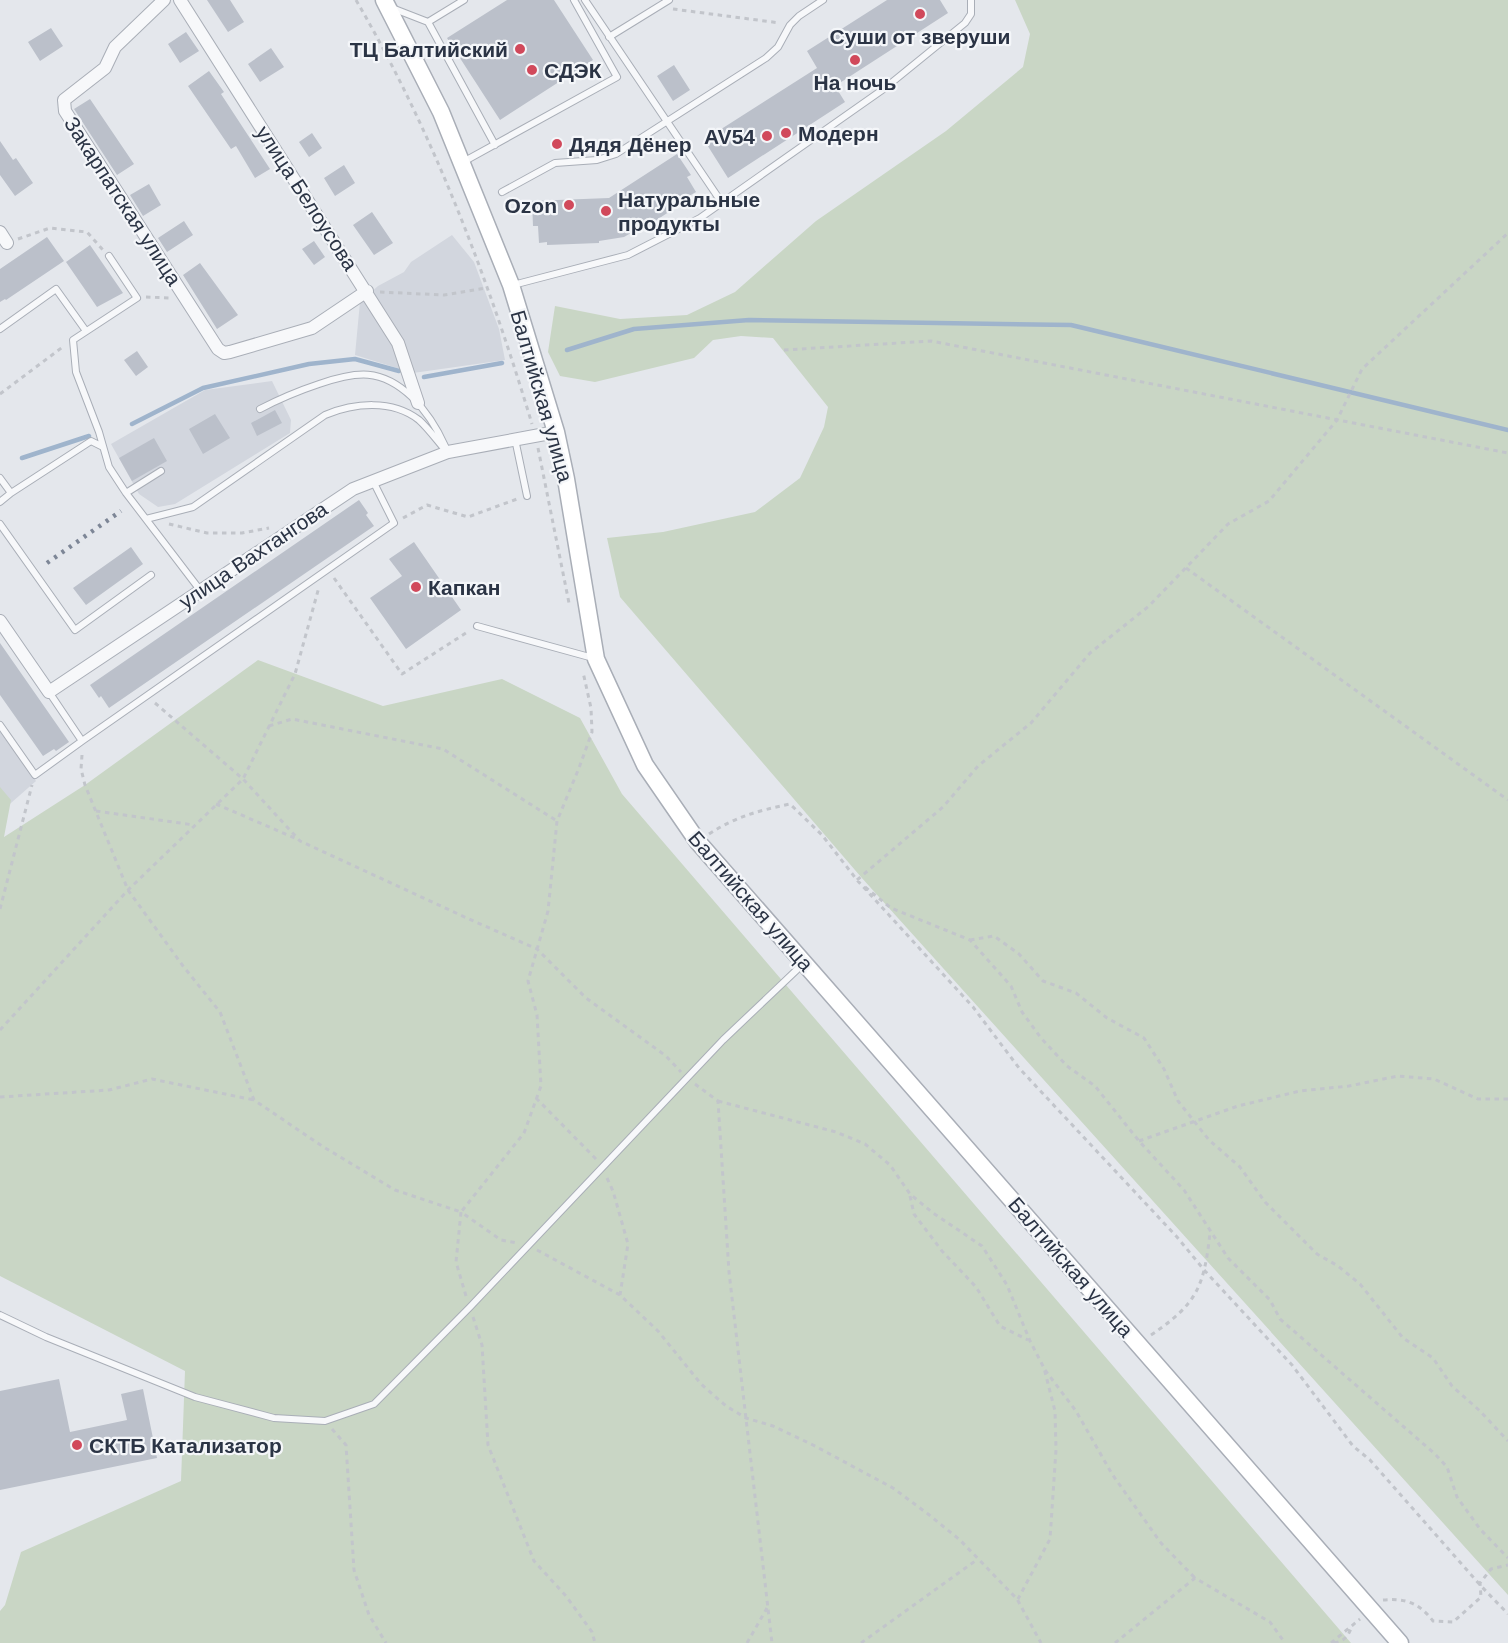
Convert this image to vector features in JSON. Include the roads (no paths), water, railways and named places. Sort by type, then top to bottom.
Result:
[{"type":"main road","name":"Балтийская улица","points":[[386,3],[441,112],[511,285],[556,432],[596,659],[645,765],[698,842],[1400,1643]]},
{"type":"street","name":"Закарпатская улица","points":[[164,0],[115,47],[105,68],[64,100],[63,105],[218,349],[224,353],[230,352],[312,328],[367,291]]},
{"type":"street","name":"улица Белоусова","points":[[180,0],[398,343],[418,403]]},
{"type":"street","points":[[0,231],[7,243]]},
{"type":"street","name":"улица Вахтангова","points":[[49,692],[353,489],[448,452],[556,432]]},
{"type":"street","points":[[0,621],[49,692]]},
{"type":"lane","points":[[428,22],[464,0]]},
{"type":"lane","points":[[463,162],[617,77],[574,0]]},
{"type":"lane","points":[[585,0],[722,203]]},
{"type":"lane","points":[[609,37],[659,4],[669,0]]},
{"type":"lane","points":[[502,192],[555,164],[597,160],[616,153],[668,122],[766,58],[778,46],[798,16],[824,0]]},
{"type":"lane","points":[[511,285],[628,255],[700,218],[885,88],[965,23],[971,14],[971,0]]},
{"type":"lane","points":[[386,3],[428,22],[495,145]]},
{"type":"lane","points":[[109,256],[137,298],[73,340],[75,372],[99,432],[109,467],[200,590]]},
{"type":"lane","points":[[0,329],[56,289],[86,331]]},
{"type":"lane","points":[[260,409],[280,398],[339,377],[361,374],[380,376],[397,383],[418,403],[438,430],[448,452]]},
{"type":"lane","points":[[146,519],[193,507],[316,422],[342,408],[363,405],[382,406],[401,411],[419,420],[448,452]]},
{"type":"lane","points":[[515,439],[527,496]]},
{"type":"lane","points":[[0,502],[91,441],[103,447]]},
{"type":"lane","points":[[126,493],[161,471]]},
{"type":"lane","points":[[0,478],[11,493]]},
{"type":"lane","points":[[0,725],[35,775],[394,523],[373,481]]},
{"type":"lane","points":[[0,524],[75,630],[151,575]]},
{"type":"lane","points":[[477,626],[596,659]]},
{"type":"lane","points":[[49,692],[82,741]]},
{"type":"lane","points":[[0,1315],[46,1337],[195,1397],[274,1418],[325,1421],[374,1404],[470,1307],[527,1244],[723,1040],[804,962]]},
{"type":"waterway","points":[[567,350],[634,329],[749,320],[1071,325],[1508,430]]},
{"type":"waterway","points":[[132,424],[203,388],[309,364],[355,359],[399,371]]},
{"type":"waterway","points":[[424,377],[502,363]]},
{"type":"waterway","points":[[22,458],[89,436]]},
{"type":"railway","points":[[47,563],[121,511]]},
{"type":"place","name":"Суши от зверуши","points":[[920,14]]},
{"type":"place","name":"ТЦ Балтийский","points":[[520,49]]},
{"type":"place","name":"На ночь","points":[[855,60]]},
{"type":"place","name":"СДЭК","points":[[532,70]]},
{"type":"place","name":"Модерн","points":[[786,133]]},
{"type":"place","name":"AV54","points":[[767,136]]},
{"type":"place","name":"Дядя Дёнер","points":[[557,144]]},
{"type":"place","name":"Ozon","points":[[569,205]]},
{"type":"place","name":"Натуральные продукты","points":[[606,211]]},
{"type":"place","name":"Капкан","points":[[416,587]]},
{"type":"place","name":"СКТБ Катализатор","points":[[77,1445]]}]
